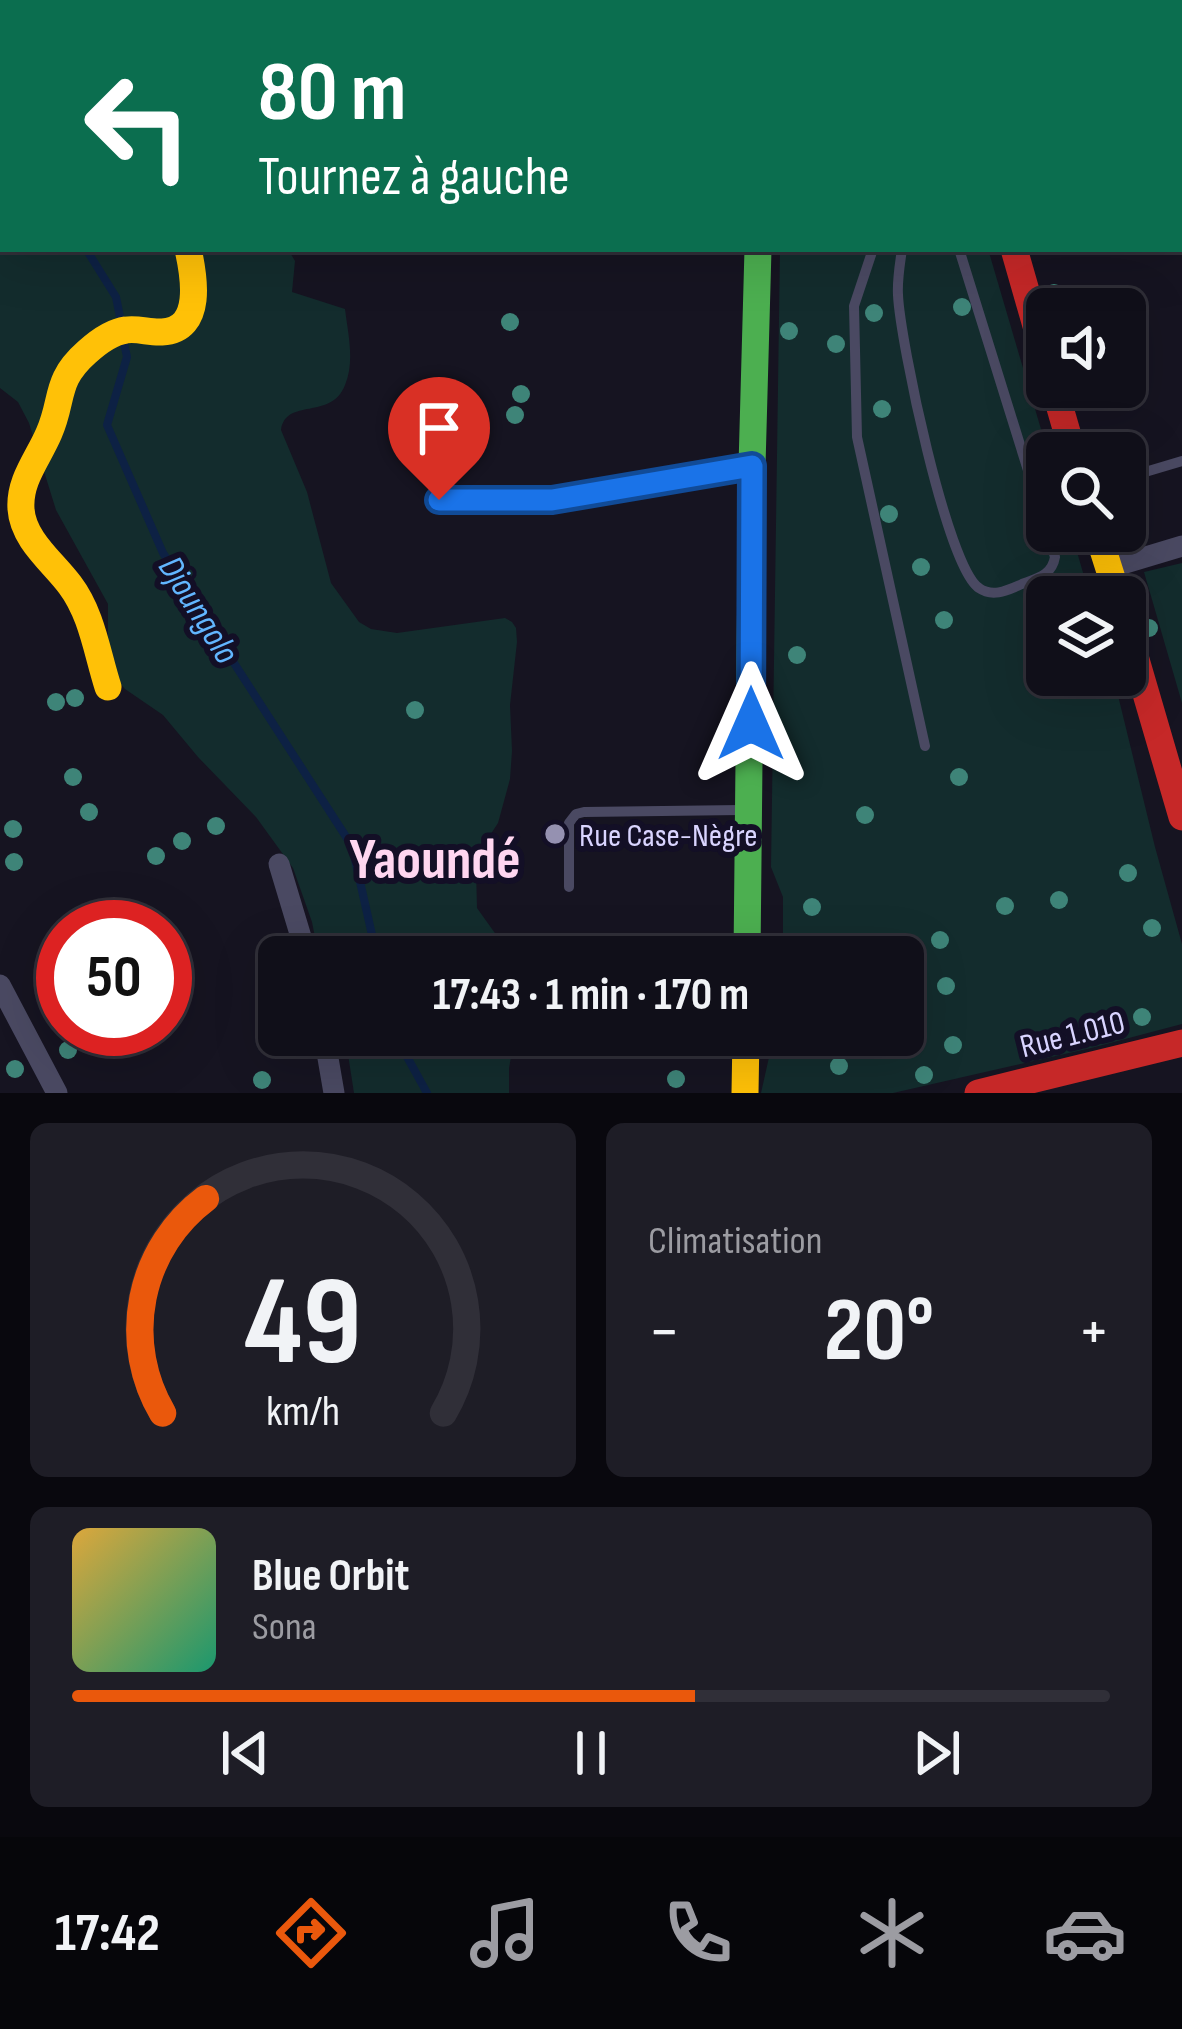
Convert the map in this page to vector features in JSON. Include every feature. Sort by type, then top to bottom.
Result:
[{"type":"main road","points":[[108,687],[78,595],[28,534],[21,513],[26,476],[47,439],[61,384],[78,362],[104,338],[125,328],[172,332],[186,321],[194,299],[188,252]]},
{"type":"main road","points":[[747,936],[758,252]]},
{"type":"main road","points":[[1015,252],[1026,291]]},
{"type":"main road","points":[[1104,552],[1111,576]]},
{"type":"main road","points":[[1146,694],[1182,817]]},
{"type":"main road","name":"Rue 1.010","points":[[979,1093],[1182,1043]]},
{"type":"main road","points":[[745,1093],[746,1056]]},
{"type":"street","points":[[1109,568],[1182,546]]},
{"type":"street","points":[[279,864],[301,936]]},
{"type":"street","points":[[0,985],[57,1093]]},
{"type":"street","points":[[328,1056],[334,1093]]},
{"type":"lane","points":[[872,252],[854,306],[857,436],[925,746]]},
{"type":"lane","points":[[902,252],[897,292],[910,379],[939,500],[970,579],[980,590],[999,594],[1046,574],[1055,557],[960,252]]},
{"type":"lane","points":[[1146,472],[1182,461]]},
{"type":"lane","points":[[439,500],[552,500],[752,466]]},
{"type":"lane","points":[[568,886],[569,823],[576,814],[750,810]]},
{"type":"green space","points":[[0,252],[290,252],[295,261],[292,292],[345,309],[350,357],[345,385],[330,403],[291,414],[281,430],[307,492],[331,583],[359,622],[371,629],[397,633],[505,618],[516,628],[510,779],[498,823],[481,849],[476,868],[477,908],[497,936],[315,936],[293,868],[256,817],[163,715],[117,680],[108,656],[108,604],[56,510],[18,402],[0,388]]},
{"type":"green space","points":[[780,252],[989,252],[1026,378],[1026,408],[1035,408],[1042,432],[1026,432],[1026,552],[1077,552],[1084,576],[1026,576],[1026,696],[1118,696],[1182,944],[1182,1024],[893,1093],[761,1093],[769,1056],[924,1056],[924,936],[783,936],[783,897],[771,867]]},
{"type":"green space","points":[[1182,563],[1182,703],[1146,576],[1144,572]]},
{"type":"green space","points":[[348,1056],[511,1056],[509,1093],[354,1093]]},
{"type":"waterway","name":"Djoungolo","points":[[88,252],[116,297],[121,322]]},
{"type":"waterway","name":"Djoungolo","points":[[124,343],[127,357],[107,425],[163,553],[352,846],[372,936]]},
{"type":"waterway","name":"Djoungolo","points":[[407,1056],[427,1093]]},
{"type":"traffic: fast","points":[[747,936],[758,252]]},
{"type":"traffic: slow","points":[[108,687],[77,596],[27,531],[21,509],[23,489],[54,421],[64,381],[77,362],[115,333],[162,332],[185,322],[193,300],[188,252]]},
{"type":"traffic: slow","points":[[1104,552],[1111,576]]},
{"type":"traffic: slow","points":[[745,1093],[746,1056]]},
{"type":"traffic: jam","points":[[1015,252],[1026,291]]},
{"type":"traffic: jam","points":[[1060,408],[1067,432]]},
{"type":"traffic: jam","points":[[1146,694],[1182,817]]},
{"type":"traffic: jam","points":[[978,1093],[1182,1043]]},
{"type":"place","name":"Rue Case-Nègre","points":[[555,834]]},
{"type":"district","name":"Yaoundé","points":[[435,858]]},
{"type":"route","points":[[439,500],[552,500],[752,466],[751,724]]}]
